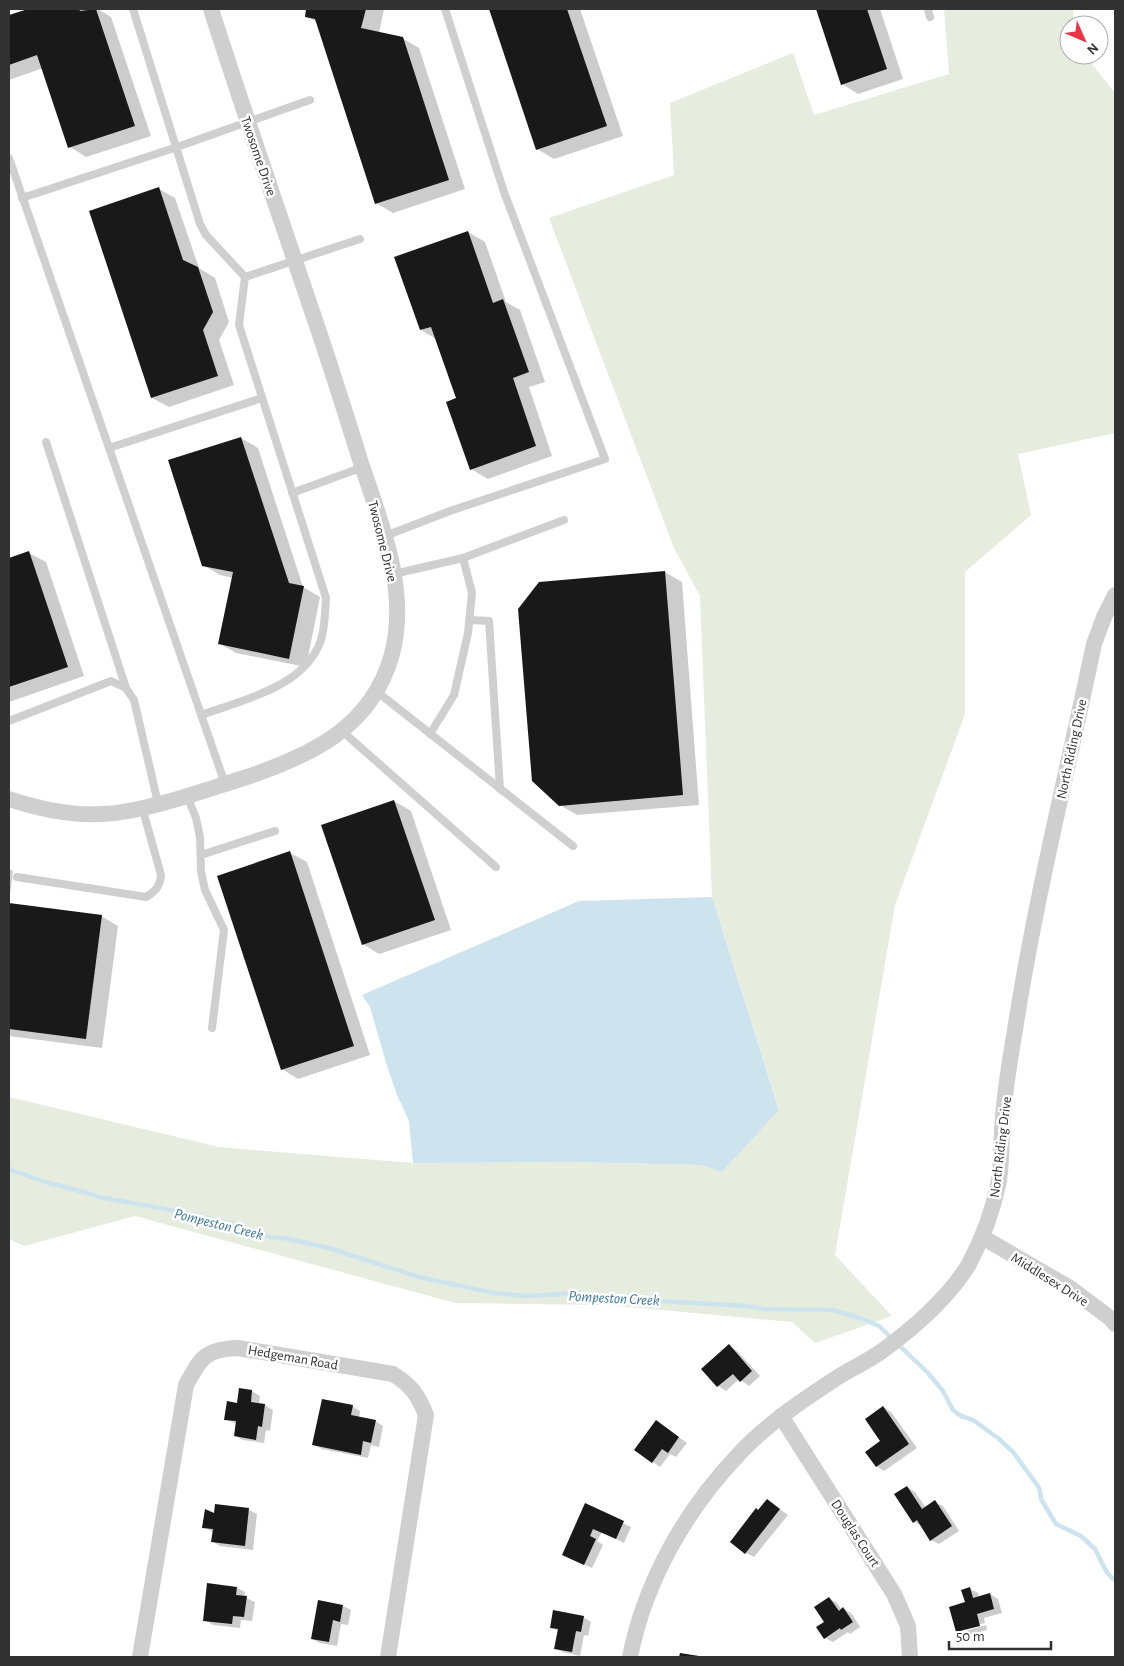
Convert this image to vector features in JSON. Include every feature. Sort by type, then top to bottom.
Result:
[{"type":"street","name":"Twosome Drive","points":[[9,799],[48,810],[76,814],[104,814],[158,803],[225,784],[292,761],[316,749],[342,732],[356,719],[376,691],[392,654],[396,628],[396,602],[394,574],[385,536],[211,9]]},
{"type":"street","name":"North Riding Drive","points":[[630,1657],[645,1604],[662,1564],[683,1526],[710,1488],[741,1452],[781,1416],[834,1379],[881,1352],[928,1315],[954,1286],[982,1237],[992,1210],[999,1179],[1004,1106],[1015,1029],[1033,928],[1094,644],[1115,595]]},
{"type":"street","name":"Middlesex Drive","points":[[982,1237],[1070,1288],[1110,1318],[1115,1324]]},
{"type":"street","name":"Hedgeman Road","points":[[140,1657],[186,1384],[205,1355],[220,1348],[238,1348],[393,1374],[408,1383],[419,1397],[426,1415],[388,1657]]},
{"type":"street","name":"Douglas Court","points":[[781,1416],[894,1594],[908,1626],[910,1657]]},
{"type":"lane","points":[[134,9],[200,224],[206,235],[245,277]]},
{"type":"lane","points":[[385,536],[450,511],[605,459],[504,192],[445,9]]},
{"type":"lane","points":[[22,198],[177,147],[310,100]]},
{"type":"lane","points":[[9,158],[225,784]]},
{"type":"lane","points":[[245,277],[360,239]]},
{"type":"lane","points":[[201,715],[276,687],[295,676],[311,661],[321,640],[326,598],[239,325],[245,277]]},
{"type":"lane","points":[[109,448],[262,398]]},
{"type":"lane","points":[[46,442],[126,688],[134,700],[158,803]]},
{"type":"lane","points":[[292,493],[363,467]]},
{"type":"lane","points":[[394,574],[463,558],[564,520]]},
{"type":"lane","points":[[430,734],[454,695],[468,633],[472,593],[463,558]]},
{"type":"lane","points":[[470,620],[489,621],[500,789]]},
{"type":"lane","points":[[9,721],[111,681],[126,688]]},
{"type":"lane","points":[[376,691],[573,846]]},
{"type":"lane","points":[[342,732],[496,867]]},
{"type":"lane","points":[[186,795],[196,818],[200,837],[200,855],[205,890],[224,930],[212,1028]]},
{"type":"lane","points":[[17,877],[146,896],[155,892],[160,884],[161,875],[142,807]]},
{"type":"lane","points":[[200,855],[275,831]]},
{"type":"shaded area","points":[[944,9],[1073,9],[1073,15],[1059,15],[1059,65],[1093,65],[1115,93],[1115,433],[1018,454],[1031,515],[965,572],[965,714],[895,905],[835,1255],[892,1316],[815,1343],[792,1322],[607,1305],[455,1303],[135,1216],[24,1246],[9,1239],[9,1097],[219,1147],[413,1163],[572,1162],[701,1165],[723,1171],[779,1109],[712,897],[700,596],[674,548],[549,218],[674,175],[670,103],[793,53],[814,115],[949,74]]},
{"type":"water","points":[[712,897],[779,1110],[722,1172],[701,1165],[572,1162],[413,1163],[409,1121],[387,1066],[370,1007],[362,995],[579,901]]},
{"type":"building","points":[[28,9],[79,9],[80,11],[96,9],[135,126],[68,148],[37,55],[9,65],[9,15]]},
{"type":"building","points":[[306,9],[366,9],[361,28],[403,37],[449,180],[375,204],[315,19],[305,17]]},
{"type":"building","points":[[489,9],[567,9],[607,126],[536,150]]},
{"type":"building","points":[[816,9],[867,9],[887,69],[841,85]]},
{"type":"building","points":[[159,187],[183,260],[198,267],[213,312],[203,330],[218,376],[151,398],[89,211]]},
{"type":"building","points":[[468,231],[493,303],[503,299],[529,372],[513,378],[536,446],[470,470],[446,402],[456,398],[431,327],[420,330],[394,257]]},
{"type":"building","points":[[241,437],[289,583],[304,586],[289,659],[218,644],[233,572],[202,566],[168,460]]},
{"type":"building","points":[[29,551],[68,667],[9,687],[9,558]]},
{"type":"building","points":[[665,571],[683,795],[559,806],[532,781],[518,609],[539,582]]},
{"type":"building","points":[[394,800],[435,920],[362,945],[321,825]]},
{"type":"building","points":[[290,851],[354,1046],[281,1070],[217,876]]},
{"type":"building","points":[[9,903],[102,915],[86,1039],[9,1029]]},
{"type":"building","points":[[729,1344],[752,1371],[740,1382],[733,1374],[717,1387],[701,1369]]},
{"type":"building","points":[[239,1388],[252,1390],[251,1402],[265,1404],[262,1427],[258,1426],[256,1440],[234,1436],[236,1421],[224,1420],[227,1401],[237,1403]]},
{"type":"building","points":[[322,1399],[353,1405],[351,1415],[376,1420],[371,1443],[363,1441],[361,1455],[312,1445]]},
{"type":"building","points":[[883,1406],[909,1444],[876,1467],[865,1452],[880,1441],[865,1419]]},
{"type":"building","points":[[656,1420],[679,1437],[668,1453],[662,1449],[652,1463],[634,1450]]},
{"type":"building","points":[[907,1486],[922,1509],[935,1500],[952,1526],[930,1541],[917,1520],[913,1523],[894,1494]]},
{"type":"building","points":[[767,1499],[780,1509],[745,1554],[730,1542],[756,1508],[758,1510]]},
{"type":"building","points":[[585,1503],[624,1521],[616,1539],[593,1529],[590,1536],[596,1539],[584,1565],[562,1555]]},
{"type":"building","points":[[215,1504],[249,1508],[245,1546],[211,1542],[213,1529],[202,1528],[205,1509],[214,1513]]},
{"type":"building","points":[[207,1583],[237,1587],[236,1595],[247,1596],[244,1617],[233,1616],[232,1624],[203,1621]]},
{"type":"building","points":[[970,1587],[973,1598],[990,1593],[994,1609],[977,1614],[980,1626],[956,1632],[949,1607],[965,1602],[961,1590]]},
{"type":"building","points":[[829,1597],[839,1611],[843,1607],[853,1622],[824,1639],[816,1627],[824,1622],[814,1607]]},
{"type":"building","points":[[318,1600],[343,1605],[340,1622],[333,1620],[329,1642],[311,1639]]},
{"type":"building","points":[[553,1610],[584,1616],[581,1632],[576,1631],[572,1652],[554,1649],[558,1629],[550,1628]]},
{"type":"building","points":[[680,1653],[699,1656],[699,1657],[679,1657]]},
{"type":"waterway","name":"Pompeston Creek","points":[[9,1169],[45,1182],[98,1197],[166,1209],[238,1225],[270,1237],[284,1238],[329,1248],[419,1277],[494,1293],[526,1296],[598,1295],[765,1309],[833,1310],[860,1318],[879,1326],[928,1373],[943,1391],[953,1410],[961,1416],[973,1420],[998,1438],[1013,1452],[1038,1486],[1041,1499],[1056,1524],[1081,1536],[1095,1549],[1106,1571],[1115,1579]]}]
